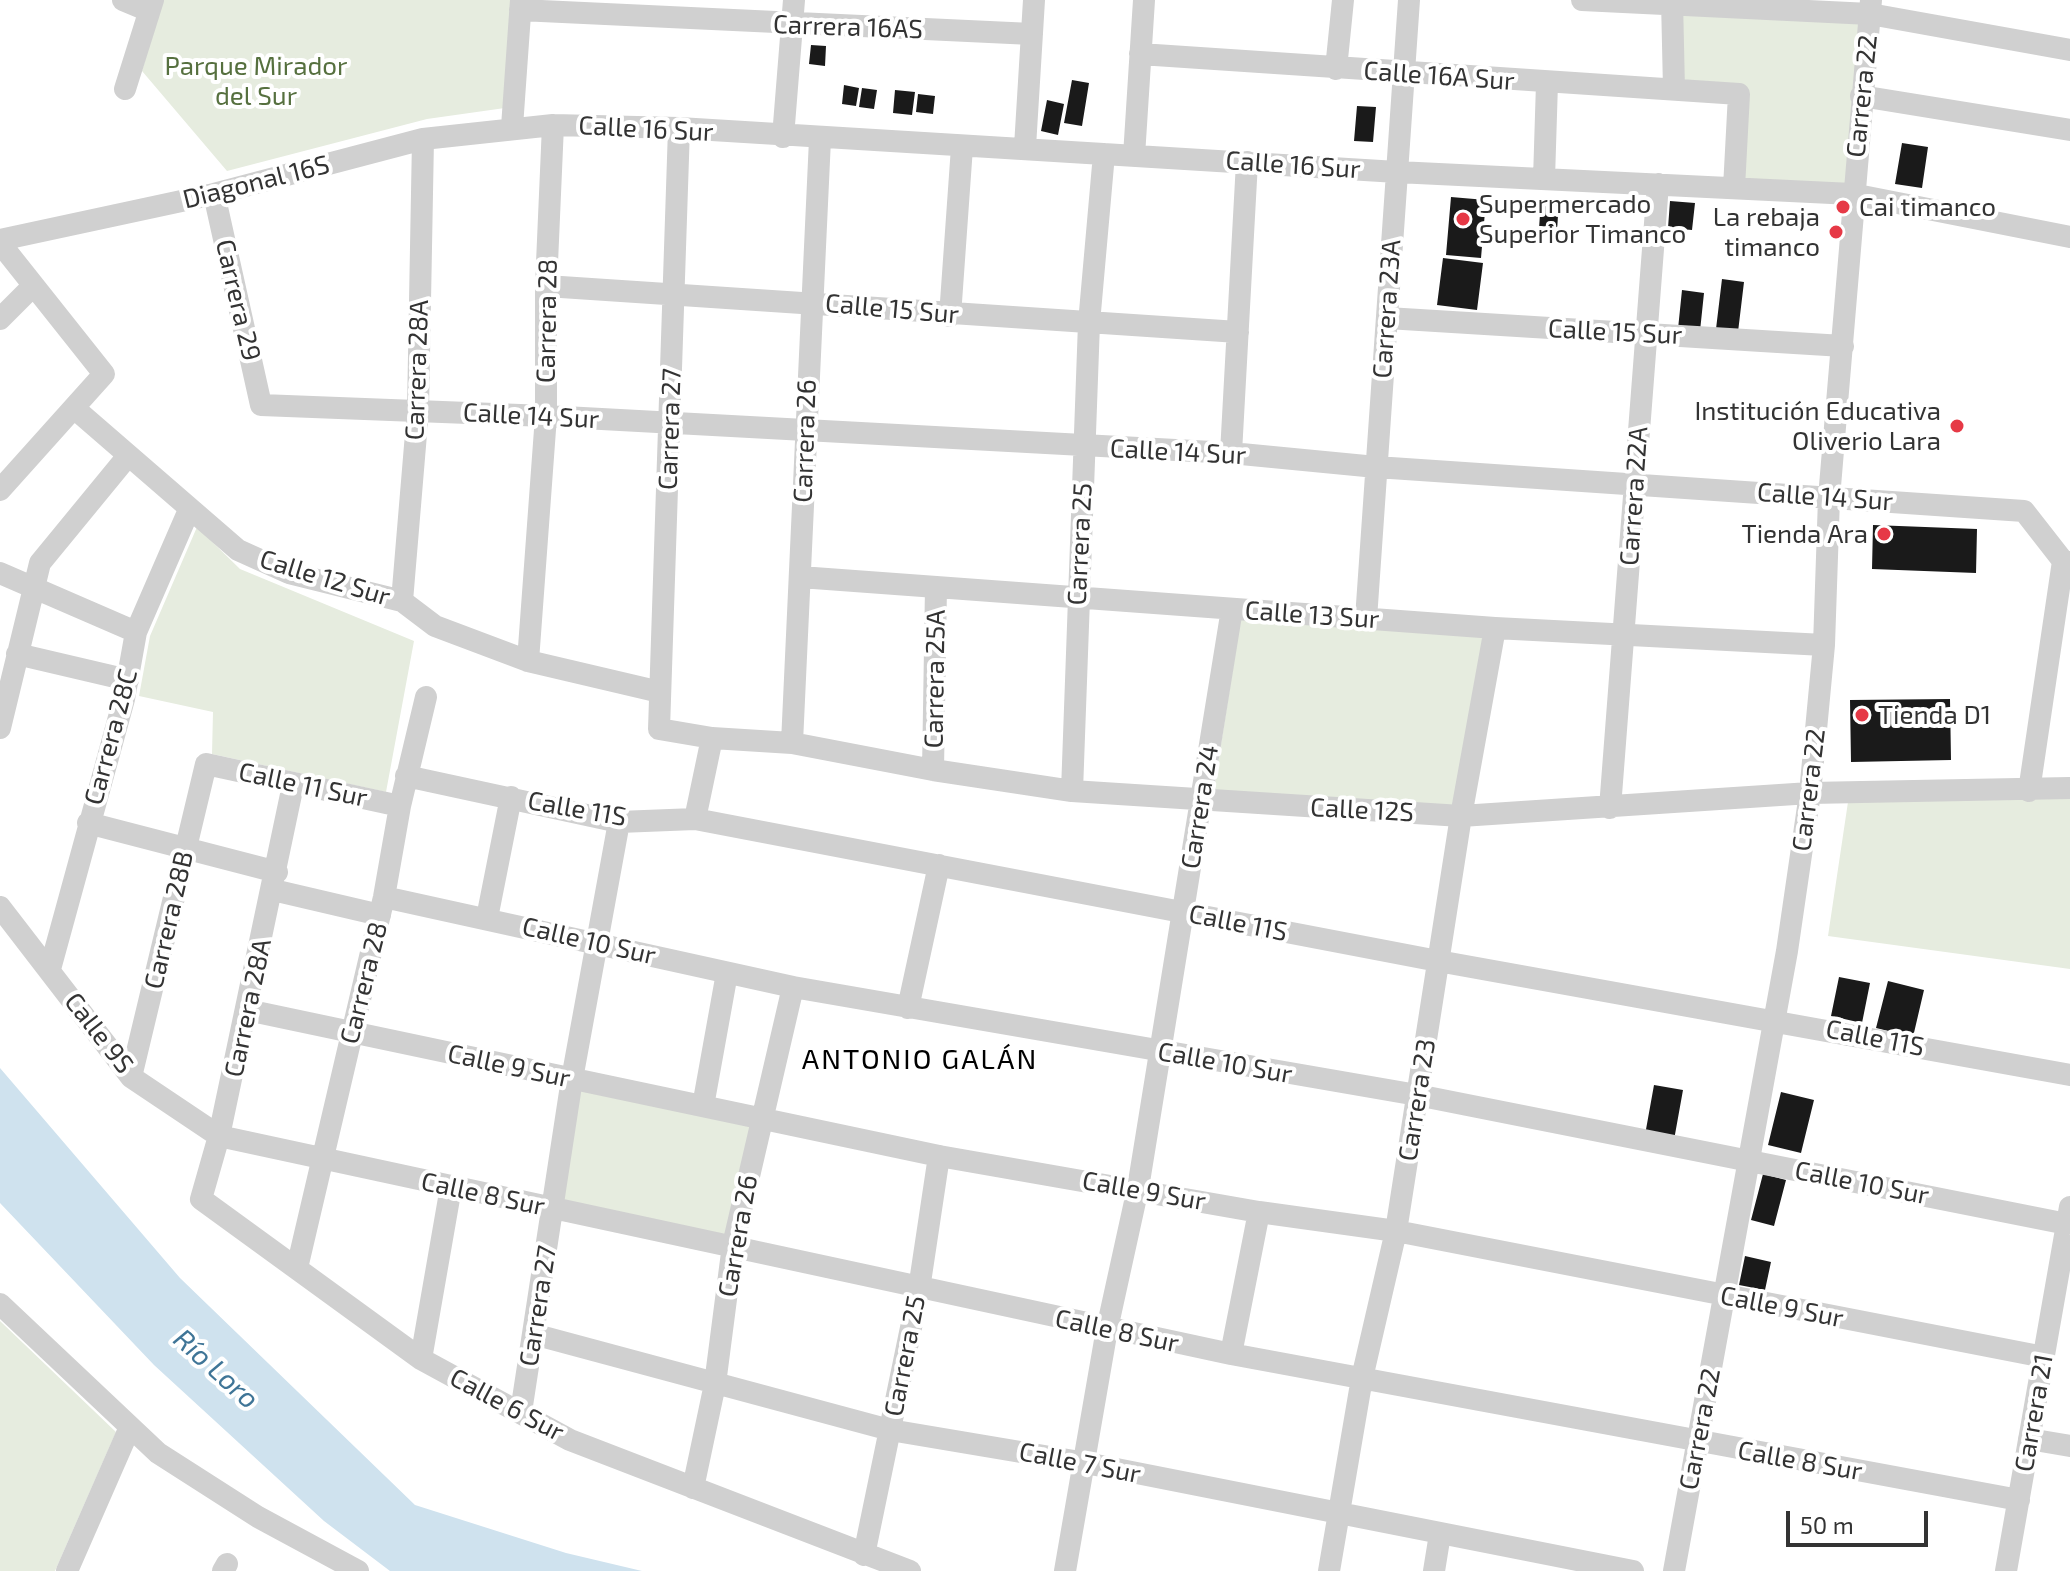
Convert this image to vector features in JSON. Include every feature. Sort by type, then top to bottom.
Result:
[{"type":"street","points":[[123,0],[150,5],[125,89]]},
{"type":"street","points":[[783,137],[794,0]]},
{"type":"street","points":[[1025,147],[1034,0]]},
{"type":"street","points":[[1134,156],[1144,0]]},
{"type":"street","points":[[1336,69],[1343,0]]},
{"type":"street","name":"Carrera 23A","points":[[1366,619],[1409,0]]},
{"type":"street","points":[[1582,0],[1870,7],[2070,50]]},
{"type":"street","points":[[1672,2],[1674,89]]},
{"type":"street","points":[[512,127],[521,5]]},
{"type":"street","name":"Carrera 16AS","points":[[521,5],[791,25],[1032,34]]},
{"type":"street","name":"Carrera 22","points":[[1674,1571],[1772,1019],[1787,951],[1810,793],[1824,645],[1829,498],[1843,346],[1852,194],[1870,7]]},
{"type":"street","name":"Calle 16A Sur","points":[[1140,54],[1739,94],[1734,188]]},
{"type":"street","points":[[1544,179],[1547,83]]},
{"type":"street","points":[[1861,96],[2070,130]]},
{"type":"street","name":"Carrera 28","points":[[528,661],[546,416],[546,286],[553,125]]},
{"type":"street","name":"Calle 16 Sur","points":[[512,127],[679,128],[783,137],[962,147],[1025,147],[1397,172],[1852,194],[2070,237]]},
{"type":"street","name":"Diagonal 16S","points":[[0,242],[214,194],[423,139],[512,127]]},
{"type":"street","name":"Carrera 27","points":[[659,729],[679,128]]},
{"type":"street","name":"Carrera 28A","points":[[402,601],[418,410],[423,139]]},
{"type":"street","name":"Carrera 26","points":[[792,743],[804,432],[820,139]]},
{"type":"street","points":[[950,316],[962,147]]},
{"type":"street","name":"Carrera 25","points":[[1072,791],[1089,323],[1104,154]]},
{"type":"street","points":[[1231,453],[1247,162]]},
{"type":"street","name":"Carrera 22A","points":[[1610,808],[1658,184]]},
{"type":"street","name":"Carrera 29","points":[[214,194],[261,405]]},
{"type":"street","points":[[0,242],[32,287],[104,374],[0,490]]},
{"type":"street","name":"Calle 15 Sur","points":[[546,286],[812,302],[950,316],[1238,332]]},
{"type":"street","points":[[0,319],[32,287]]},
{"type":"street","name":"Calle 15 Sur","points":[[1387,318],[1843,346]]},
{"type":"street","name":"Calle 14 Sur","points":[[261,405],[546,416],[1085,448],[1231,453],[1376,467],[2024,511],[2066,561]]},
{"type":"street","name":"Calle 12 Sur","points":[[74,408],[238,550],[289,573],[402,601],[435,626],[528,661],[660,692]]},
{"type":"street","points":[[0,728],[40,563],[127,457]]},
{"type":"street","name":"Carrera 28C","points":[[50,969],[128,680],[136,632],[189,510]]},
{"type":"street","points":[[2029,791],[2062,647],[2066,561]]},
{"type":"street","points":[[0,573],[136,632]]},
{"type":"street","name":"Calle 13 Sur","points":[[800,577],[1495,628],[1824,645]]},
{"type":"street","name":"Carrera 25A","points":[[933,770],[936,587]]},
{"type":"street","name":"Carrera 24","points":[[1065,1571],[1107,1329],[1138,1188],[1232,609]]},
{"type":"street","name":"Carrera 23","points":[[1329,1571],[1362,1378],[1396,1231],[1461,816],[1495,628]]},
{"type":"street","points":[[17,654],[128,680]]},
{"type":"street","name":"Carrera 28","points":[[297,1268],[382,906],[406,776],[426,697]]},
{"type":"street","name":"Calle 12S","points":[[659,729],[712,738],[792,743],[933,770],[1072,791],[1202,802],[1461,816],[1810,793],[2070,788]]},
{"type":"street","points":[[695,819],[712,738]]},
{"type":"street","name":"Calle 11 Sur","points":[[206,764],[400,806]]},
{"type":"street","name":"Carrera 28B","points":[[131,1077],[206,764]]},
{"type":"street","name":"Calle 11S","points":[[406,776],[619,822],[695,819],[1438,961],[2070,1075]]},
{"type":"street","name":"Carrera 28A","points":[[219,1136],[293,785]]},
{"type":"street","points":[[487,918],[511,797]]},
{"type":"street","name":"Carrera 27","points":[[521,1412],[572,1079],[619,822]]},
{"type":"street","name":"Calle 10 Sur","points":[[88,823],[185,849],[275,881],[382,906],[487,918],[793,987],[1417,1095],[1749,1161],[2068,1215]]},
{"type":"street","points":[[908,1008],[939,865]]},
{"type":"street","name":"Calle 9S","points":[[0,907],[131,1077],[219,1136]]},
{"type":"street","points":[[703,1106],[727,973]]},
{"type":"street","name":"Carrera 26","points":[[693,1488],[715,1384],[733,1245],[793,987]]},
{"type":"street","name":"Calle 9 Sur","points":[[247,1010],[939,1156],[1138,1188],[1259,1212],[1396,1231],[2044,1357]]},
{"type":"street","name":"Calle 8 Sur","points":[[219,1136],[733,1245],[1107,1329],[1696,1442],[2019,1500]]},
{"type":"street","name":"Calle 6 Sur","points":[[219,1136],[201,1199],[421,1359],[570,1440],[910,1571]]},
{"type":"street","name":"Carrera 25","points":[[864,1555],[919,1289],[939,1156]]},
{"type":"street","points":[[421,1359],[451,1187]]},
{"type":"street","points":[[1231,1354],[1259,1212]]},
{"type":"street","name":"Carrera 21","points":[[2006,1571],[2044,1357],[2063,1293],[2068,1215]]},
{"type":"street","points":[[0,1304],[130,1427],[196,1480],[358,1571]]},
{"type":"street","name":"Calle 7 Sur","points":[[533,1334],[890,1430],[1086,1463],[1633,1571]]},
{"type":"street","points":[[67,1571],[130,1427]]},
{"type":"street","points":[[2029,1439],[2070,1446]]},
{"type":"street","points":[[1434,1571],[1440,1534]]},
{"type":"green space","name":"Parque Mirador del Sur","points":[[162,0],[520,0],[512,107],[427,119],[227,171],[142,71]]},
{"type":"green space","points":[[1677,8],[1865,18],[1848,190],[1736,184],[1745,92],[1681,84]]},
{"type":"green space","points":[[197,527],[240,569],[414,641],[386,792],[212,754],[213,712],[139,696],[150,636]]},
{"type":"green space","points":[[1241,617],[1484,634],[1452,808],[1213,795]]},
{"type":"green space","points":[[2070,797],[2070,969],[1828,936],[1848,802]]},
{"type":"green space","points":[[572,1079],[762,1118],[733,1245],[554,1208]]},
{"type":"green space","points":[[0,1321],[116,1432],[55,1571],[0,1571]]},
{"type":"water","name":"Río Loro","points":[[0,1068],[180,1278],[415,1505],[566,1553],[642,1571],[390,1571],[324,1521],[154,1365],[0,1203]]},
{"type":"building","points":[[811,45],[826,46],[825,66],[809,64]]},
{"type":"building","points":[[1072,80],[1089,83],[1082,126],[1064,123]]},
{"type":"building","points":[[844,85],[859,88],[856,106],[842,104]]},
{"type":"building","points":[[862,88],[877,90],[874,109],[859,107]]},
{"type":"building","points":[[895,90],[915,92],[912,115],[893,113]]},
{"type":"building","points":[[918,94],[935,96],[933,114],[916,112]]},
{"type":"building","points":[[1047,100],[1064,104],[1058,135],[1041,131]]},
{"type":"building","points":[[1357,106],[1376,107],[1373,142],[1354,141]]},
{"type":"building","points":[[1902,143],[1928,147],[1922,188],[1895,184]]},
{"type":"building","points":[[1451,197],[1486,200],[1481,258],[1446,255]]},
{"type":"building","points":[[1541,199],[1559,200],[1557,231],[1539,229]]},
{"type":"building","points":[[1670,201],[1695,203],[1692,230],[1668,228]]},
{"type":"building","points":[[1443,258],[1483,263],[1477,310],[1437,305]]},
{"type":"building","points":[[1722,279],[1744,282],[1738,332],[1716,329]]},
{"type":"building","points":[[1682,290],[1704,293],[1700,331],[1678,329]]},
{"type":"building","points":[[1873,525],[1977,529],[1976,573],[1872,569]]},
{"type":"building","points":[[1950,699],[1951,760],[1851,762],[1850,700]]},
{"type":"building","points":[[1839,977],[1870,983],[1862,1023],[1831,1016]]},
{"type":"building","points":[[1888,981],[1924,990],[1913,1037],[1876,1028]]},
{"type":"building","points":[[1654,1085],[1683,1090],[1674,1140],[1645,1135]]},
{"type":"building","points":[[1781,1092],[1814,1100],[1801,1153],[1768,1145]]},
{"type":"building","points":[[1763,1174],[1786,1180],[1774,1226],[1751,1220]]},
{"type":"building","points":[[1745,1256],[1771,1262],[1765,1290],[1739,1285]]},
{"type":"place","name":"Cai timanco","points":[[1843,207]]},
{"type":"place","name":"Supermercado Superior Timanco","points":[[1463,219]]},
{"type":"place","name":"La rebaja timanco","points":[[1836,232]]},
{"type":"place","name":"Institución Educativa Oliverio Lara","points":[[1957,426]]},
{"type":"place","name":"Tienda Ara","points":[[1884,534]]},
{"type":"place","name":"Tienda D1","points":[[1862,715]]},
{"type":"district","name":"ANTONIO GALÁN","points":[[920,1060]]}]
